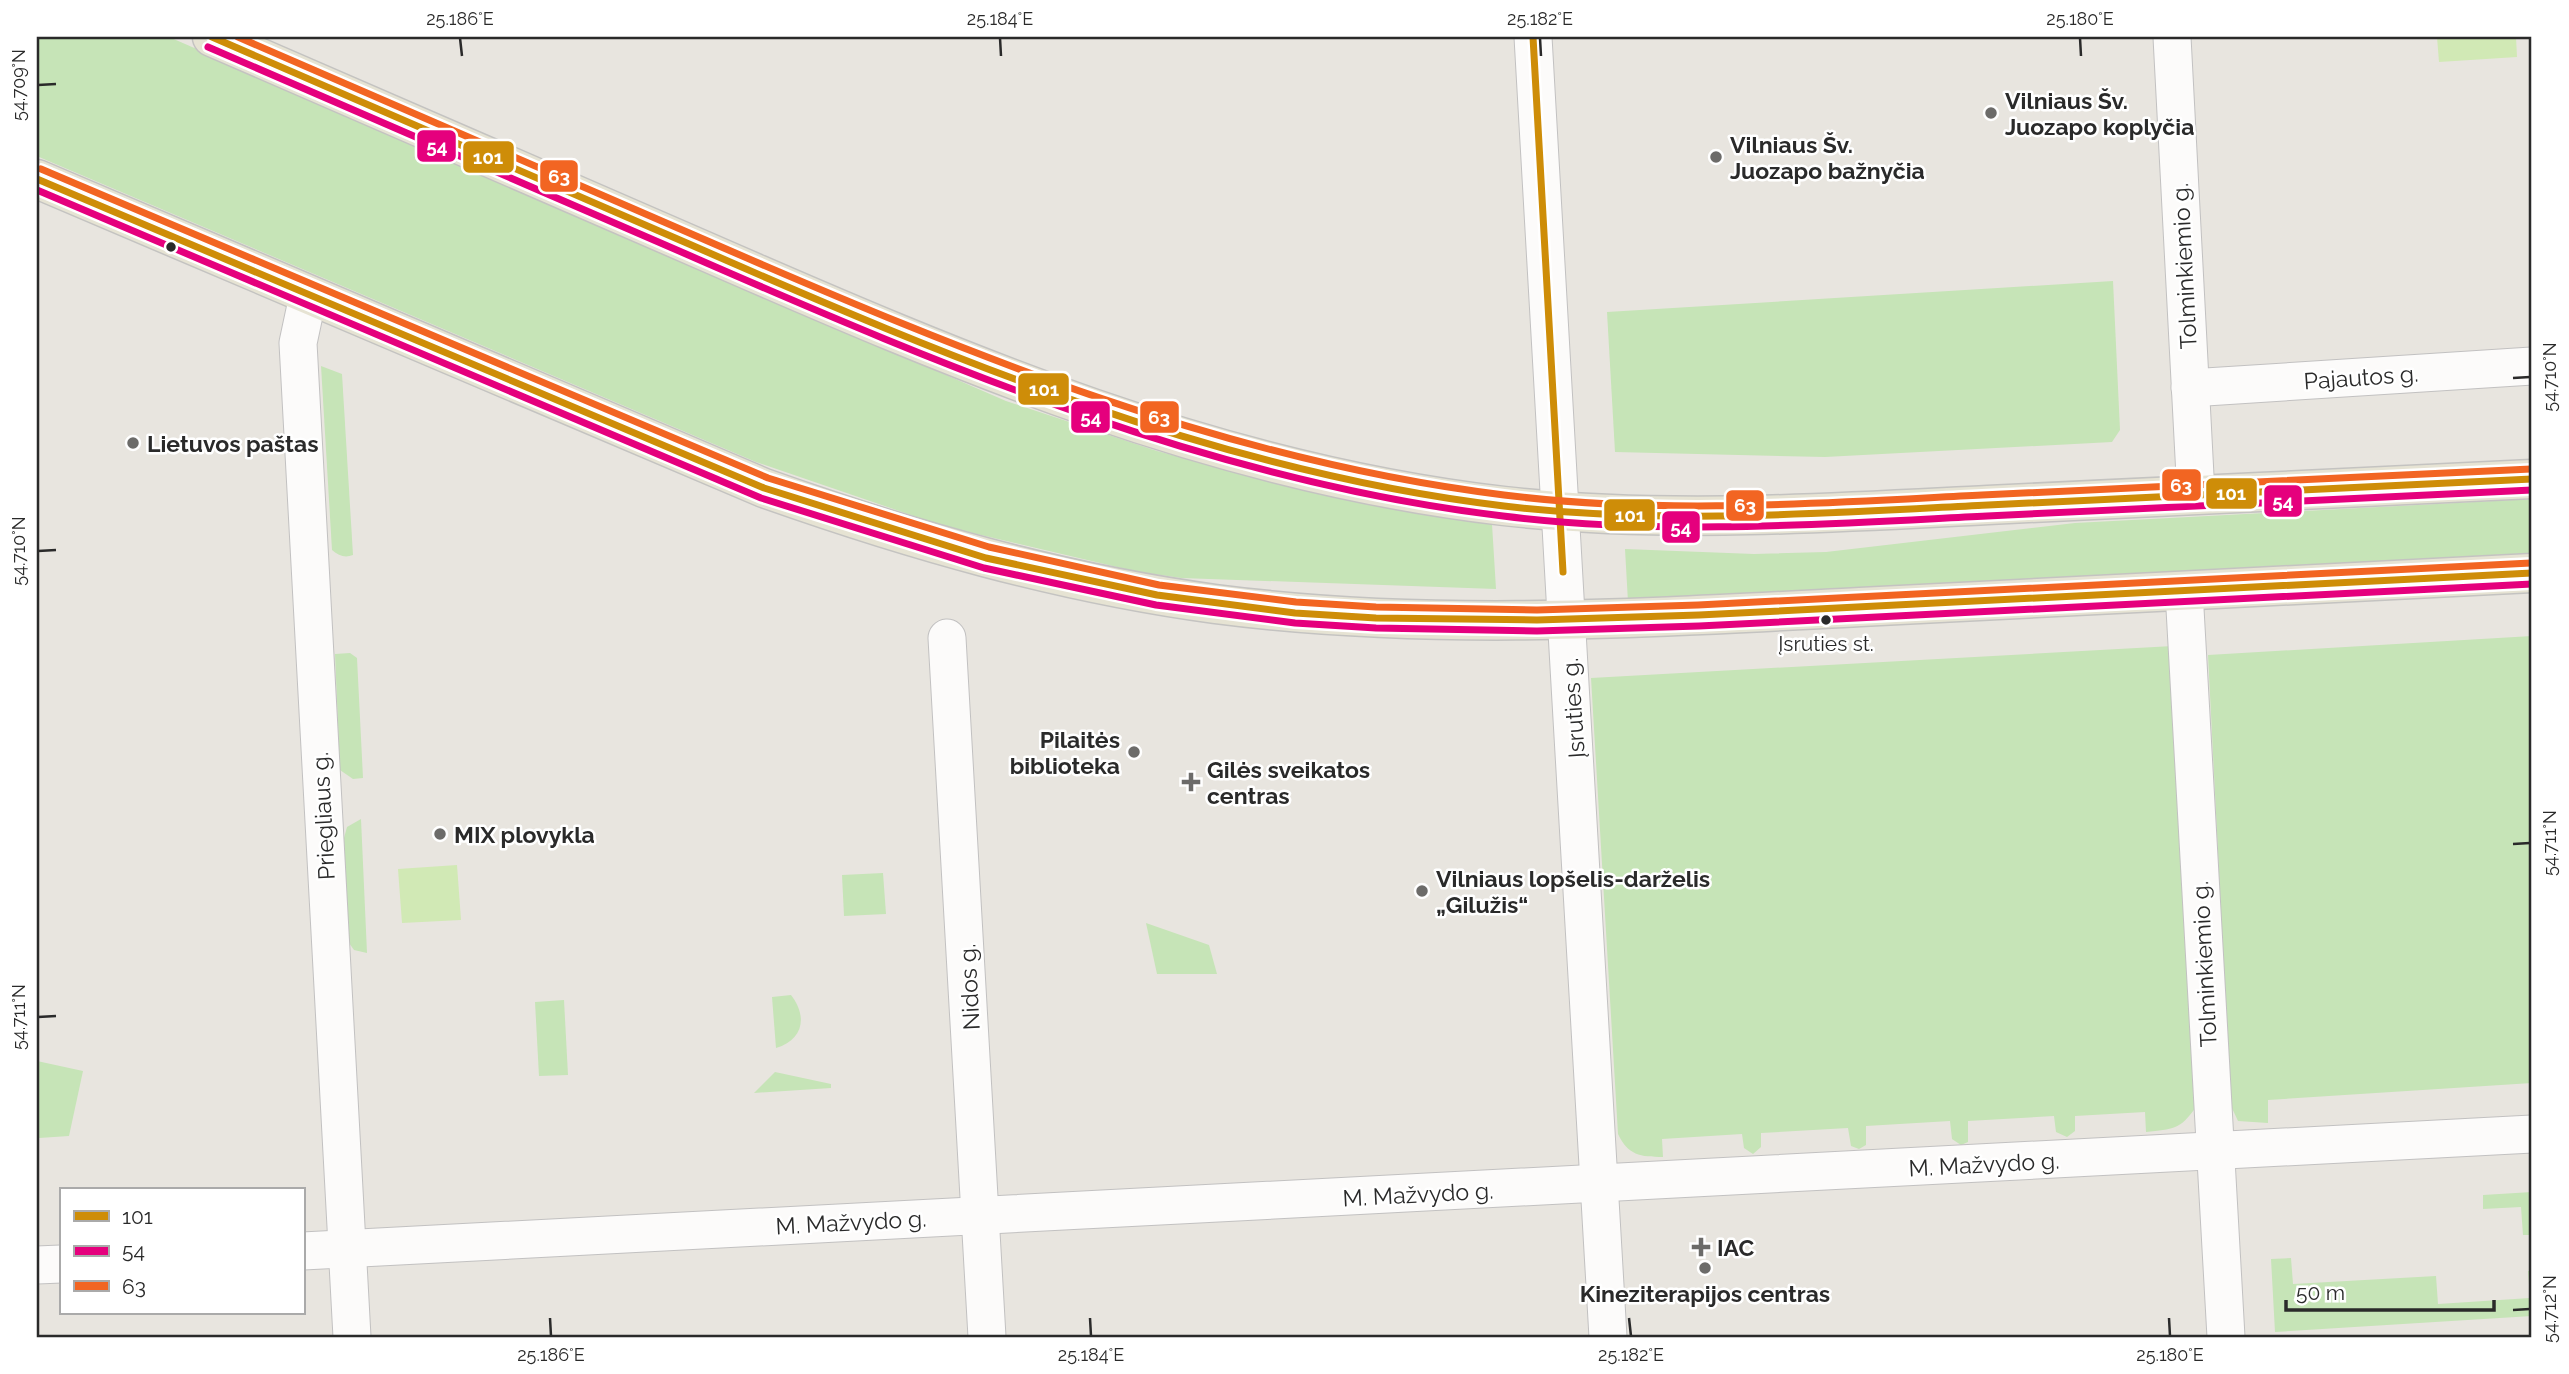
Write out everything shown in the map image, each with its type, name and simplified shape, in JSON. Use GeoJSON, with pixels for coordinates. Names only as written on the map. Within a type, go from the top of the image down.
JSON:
{"type":"FeatureCollection","features":[{"type":"Feature","properties":{"kind":"main road"},"geometry":{"type":"LineString","coordinates":[[212,37],[792,289],[1040,392],[1177,438],[1285,466],[1442,496],[1558,510],[1661,516],[1805,514],[2532,479]]}},
{"type":"Feature","properties":{"kind":"main road"},"geometry":{"type":"LineString","coordinates":[[37,179],[764,488],[862,523],[1056,576],[1266,610],[1396,620],[1567,621],[2532,573]]}},
{"type":"Feature","properties":{"kind":"street","name":"Įsruties g."},"geometry":{"type":"LineString","coordinates":[[1533,37],[1558,510],[1567,621],[1608,1337]]}},
{"type":"Feature","properties":{"kind":"street","name":"Tolminkiemio g."},"geometry":{"type":"LineString","coordinates":[[2172,37],[2196,495]]}},
{"type":"Feature","properties":{"kind":"street","name":"Priegliaus g."},"geometry":{"type":"LineString","coordinates":[[307,296],[298,343],[352,1337]]}},
{"type":"Feature","properties":{"kind":"street","name":"Pajautos g."},"geometry":{"type":"LineString","coordinates":[[2190,388],[2532,366]]}},
{"type":"Feature","properties":{"kind":"street","name":"Tolminkiemio g."},"geometry":{"type":"LineString","coordinates":[[2184,591],[2213,1151],[2226,1337]]}},
{"type":"Feature","properties":{"kind":"street","name":"Nidos g."},"geometry":{"type":"LineString","coordinates":[[947,638],[987,1337]]}},
{"type":"Feature","properties":{"kind":"street","name":"M. Mažvydo g."},"geometry":{"type":"LineString","coordinates":[[304,1251],[2532,1134]]}},
{"type":"Feature","properties":{"kind":"street"},"geometry":{"type":"LineString","coordinates":[[37,1265],[60,1264]]}},
{"type":"Feature","properties":{"kind":"green space"},"geometry":{"type":"Polygon","coordinates":[[[37,37],[169,37],[1006,401],[1157,451],[1238,472],[1362,502],[1492,524],[1496,589],[1181,578],[1134,571],[943,526],[756,462],[39,157],[37,37]]]}},
{"type":"Feature","properties":{"kind":"green space"},"geometry":{"type":"Polygon","coordinates":[[[2437,37],[2516,37],[2517,57],[2439,62],[2437,37]]]}},
{"type":"Feature","properties":{"kind":"green space"},"geometry":{"type":"Polygon","coordinates":[[[2113,281],[2120,430],[2112,442],[1825,457],[1615,452],[1607,312],[2113,281]]]}},
{"type":"Feature","properties":{"kind":"green space"},"geometry":{"type":"Polygon","coordinates":[[[321,366],[342,374],[353,555],[347,556],[332,550],[321,366]]]}},
{"type":"Feature","properties":{"kind":"green space"},"geometry":{"type":"Polygon","coordinates":[[[2532,499],[2532,553],[1628,602],[1625,549],[1754,554],[1826,552],[2075,523],[2532,499]]]}},
{"type":"Feature","properties":{"kind":"green space"},"geometry":{"type":"Polygon","coordinates":[[[2532,636],[2532,1083],[2268,1100],[2268,1123],[2238,1121],[2231,1106],[2208,655],[2532,636]]]}},
{"type":"Feature","properties":{"kind":"green space"},"geometry":{"type":"Polygon","coordinates":[[[2173,646],[2196,1107],[2185,1120],[2169,1129],[2146,1132],[2145,1112],[2075,1116],[2075,1131],[2067,1137],[2056,1132],[2054,1116],[1968,1121],[1968,1142],[1961,1145],[1952,1139],[1950,1121],[1866,1126],[1866,1145],[1859,1149],[1851,1146],[1848,1128],[1761,1133],[1761,1147],[1753,1154],[1744,1148],[1742,1134],[1662,1139],[1663,1157],[1641,1155],[1626,1146],[1618,1134],[1591,678],[2173,646]]]}},
{"type":"Feature","properties":{"kind":"green space"},"geometry":{"type":"Polygon","coordinates":[[[350,653],[357,658],[363,778],[353,779],[340,770],[335,654],[350,653]]]}},
{"type":"Feature","properties":{"kind":"green space"},"geometry":{"type":"Polygon","coordinates":[[[361,819],[367,953],[354,950],[349,943],[344,838],[347,827],[361,819]]]}},
{"type":"Feature","properties":{"kind":"green space"},"geometry":{"type":"Polygon","coordinates":[[[457,865],[461,920],[402,923],[398,869],[457,865]]]}},
{"type":"Feature","properties":{"kind":"green space"},"geometry":{"type":"Polygon","coordinates":[[[883,873],[886,914],[844,916],[842,875],[883,873]]]}},
{"type":"Feature","properties":{"kind":"green space"},"geometry":{"type":"Polygon","coordinates":[[[1146,923],[1209,945],[1217,974],[1157,974],[1146,923]]]}},
{"type":"Feature","properties":{"kind":"green space"},"geometry":{"type":"Polygon","coordinates":[[[791,995],[800,1011],[800,1027],[792,1039],[776,1048],[772,997],[791,995]]]}},
{"type":"Feature","properties":{"kind":"green space"},"geometry":{"type":"Polygon","coordinates":[[[564,1000],[568,1075],[539,1076],[535,1002],[564,1000]]]}},
{"type":"Feature","properties":{"kind":"green space"},"geometry":{"type":"Polygon","coordinates":[[[37,1061],[83,1071],[69,1136],[39,1138],[37,1061]]]}},
{"type":"Feature","properties":{"kind":"green space"},"geometry":{"type":"Polygon","coordinates":[[[775,1072],[831,1084],[831,1088],[754,1093],[775,1072]]]}},
{"type":"Feature","properties":{"kind":"green space"},"geometry":{"type":"Polygon","coordinates":[[[2532,1192],[2532,1235],[2523,1235],[2521,1207],[2483,1209],[2483,1195],[2532,1192]]]}},
{"type":"Feature","properties":{"kind":"green space"},"geometry":{"type":"Polygon","coordinates":[[[2291,1258],[2293,1284],[2436,1276],[2438,1304],[2530,1298],[2528,1271],[2532,1271],[2532,1316],[2275,1332],[2271,1259],[2291,1258]]]}},
{"type":"Feature","properties":{"kind":"transit line","name":"101"},"geometry":{"type":"LineString","coordinates":[[212,37],[788,287],[987,368],[1190,438],[1293,467],[1398,490],[1564,512],[1746,516],[2532,479]]}},
{"type":"Feature","properties":{"kind":"transit line","name":"63"},"geometry":{"type":"LineString","coordinates":[[238,37],[902,324],[1000,362],[1197,429],[1298,457],[1400,479],[1563,501],[1683,506],[1862,501],[2531,469]]}},
{"type":"Feature","properties":{"kind":"transit line","name":"101"},"geometry":{"type":"LineString","coordinates":[[1533,37],[1563,572]]}},
{"type":"Feature","properties":{"kind":"transit line","name":"54"},"geometry":{"type":"LineString","coordinates":[[208,47],[785,297],[984,378],[1188,448],[1291,477],[1396,500],[1563,522],[1684,527],[1866,522],[2532,490]]}},
{"type":"Feature","properties":{"kind":"transit line","name":"63"},"geometry":{"type":"LineString","coordinates":[[41,169],[768,478],[989,547],[1159,585],[1296,602],[1376,607],[1537,610],[1698,605],[2531,563]]}},
{"type":"Feature","properties":{"kind":"transit line","name":"101"},"geometry":{"type":"LineString","coordinates":[[37,179],[764,488],[986,558],[1157,595],[1295,613],[1376,618],[1537,620],[1699,615],[2532,573]]}},
{"type":"Feature","properties":{"kind":"transit line","name":"54"},"geometry":{"type":"LineString","coordinates":[[37,190],[761,498],[984,568],[1156,605],[1295,623],[1376,628],[1537,631],[1699,626],[2532,584]]}},
{"type":"Feature","properties":{"kind":"place","name":"Vilniaus Šv. Juozapo koplyčia"},"geometry":{"type":"Point","coordinates":[1991,113]}},
{"type":"Feature","properties":{"kind":"place","name":"Vilniaus Šv. Juozapo bažnyčia"},"geometry":{"type":"Point","coordinates":[1716,157]}},
{"type":"Feature","properties":{"kind":"place","name":"Lietuvos paštas"},"geometry":{"type":"Point","coordinates":[133,443]}},
{"type":"Feature","properties":{"kind":"place","name":"Įsruties st."},"geometry":{"type":"Point","coordinates":[1826,620]}},
{"type":"Feature","properties":{"kind":"place","name":"Pilaitės biblioteka"},"geometry":{"type":"Point","coordinates":[1134,752]}},
{"type":"Feature","properties":{"kind":"place","name":"Gilės sveikatos centras"},"geometry":{"type":"Point","coordinates":[1191,782]}},
{"type":"Feature","properties":{"kind":"place","name":"MIX plovykla"},"geometry":{"type":"Point","coordinates":[440,834]}},
{"type":"Feature","properties":{"kind":"place","name":"Vilniaus lopšelis-darželis „Gilužis“"},"geometry":{"type":"Point","coordinates":[1422,891]}},
{"type":"Feature","properties":{"kind":"place","name":"IAC"},"geometry":{"type":"Point","coordinates":[1701,1247]}},
{"type":"Feature","properties":{"kind":"place","name":"Kineziterapijos centras"},"geometry":{"type":"Point","coordinates":[1705,1268]}}]}
